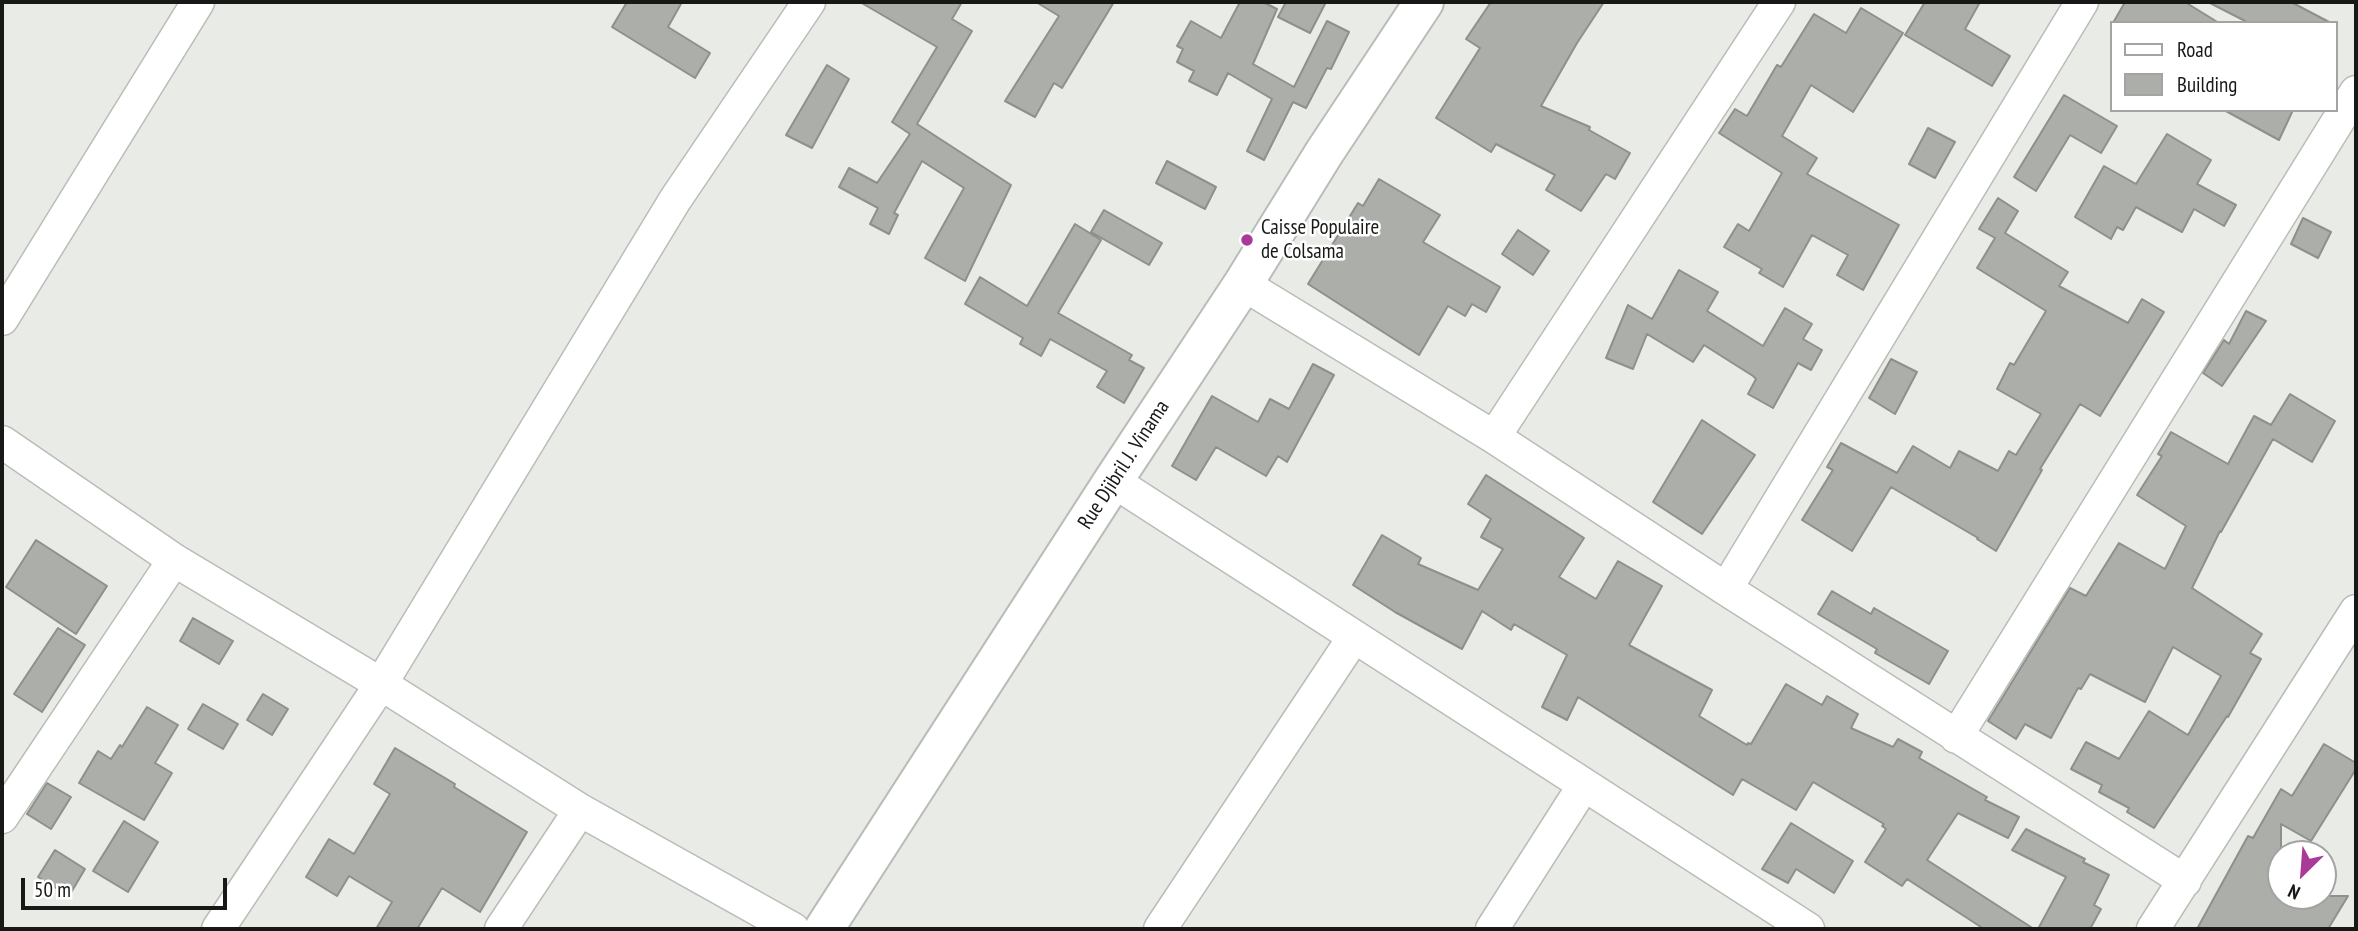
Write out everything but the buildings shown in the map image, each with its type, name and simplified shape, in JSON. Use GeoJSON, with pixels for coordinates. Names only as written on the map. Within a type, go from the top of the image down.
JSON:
{"type":"FeatureCollection","features":[{"type":"Feature","properties":{"kind":"street"},"geometry":{"type":"LineString","coordinates":[[2,319],[198,2]]}},
{"type":"Feature","properties":{"kind":"street"},"geometry":{"type":"LineString","coordinates":[[218,929],[382,684],[675,200],[809,2]]}},
{"type":"Feature","properties":{"kind":"street"},"geometry":{"type":"LineString","coordinates":[[1494,437],[1779,2]]}},
{"type":"Feature","properties":{"kind":"street"},"geometry":{"type":"LineString","coordinates":[[1726,589],[2082,2]]}},
{"type":"Feature","properties":{"kind":"street","name":"Rue Djibril J. Vinama"},"geometry":{"type":"LineString","coordinates":[[824,929],[1243,284],[1418,4]]}},
{"type":"Feature","properties":{"kind":"street"},"geometry":{"type":"LineString","coordinates":[[1956,737],[2356,92]]}},
{"type":"Feature","properties":{"kind":"street"},"geometry":{"type":"LineString","coordinates":[[1243,284],[1494,437],[1956,737],[2185,881]]}},
{"type":"Feature","properties":{"kind":"street"},"geometry":{"type":"LineString","coordinates":[[2,442],[174,560],[382,684],[580,810],[793,929]]}},
{"type":"Feature","properties":{"kind":"street"},"geometry":{"type":"LineString","coordinates":[[1113,481],[1804,928]]}},
{"type":"Feature","properties":{"kind":"street"},"geometry":{"type":"LineString","coordinates":[[2,817],[174,560]]}},
{"type":"Feature","properties":{"kind":"street"},"geometry":{"type":"LineString","coordinates":[[2153,929],[2356,611]]}},
{"type":"Feature","properties":{"kind":"street"},"geometry":{"type":"LineString","coordinates":[[1160,929],[1354,636]]}},
{"type":"Feature","properties":{"kind":"street"},"geometry":{"type":"LineString","coordinates":[[1492,929],[1584,785]]}},
{"type":"Feature","properties":{"kind":"street"},"geometry":{"type":"LineString","coordinates":[[501,929],[580,810]]}},
{"type":"Feature","properties":{"kind":"place","name":"Caisse Populaire de Colsama"},"geometry":{"type":"Point","coordinates":[1247,240]}}]}
